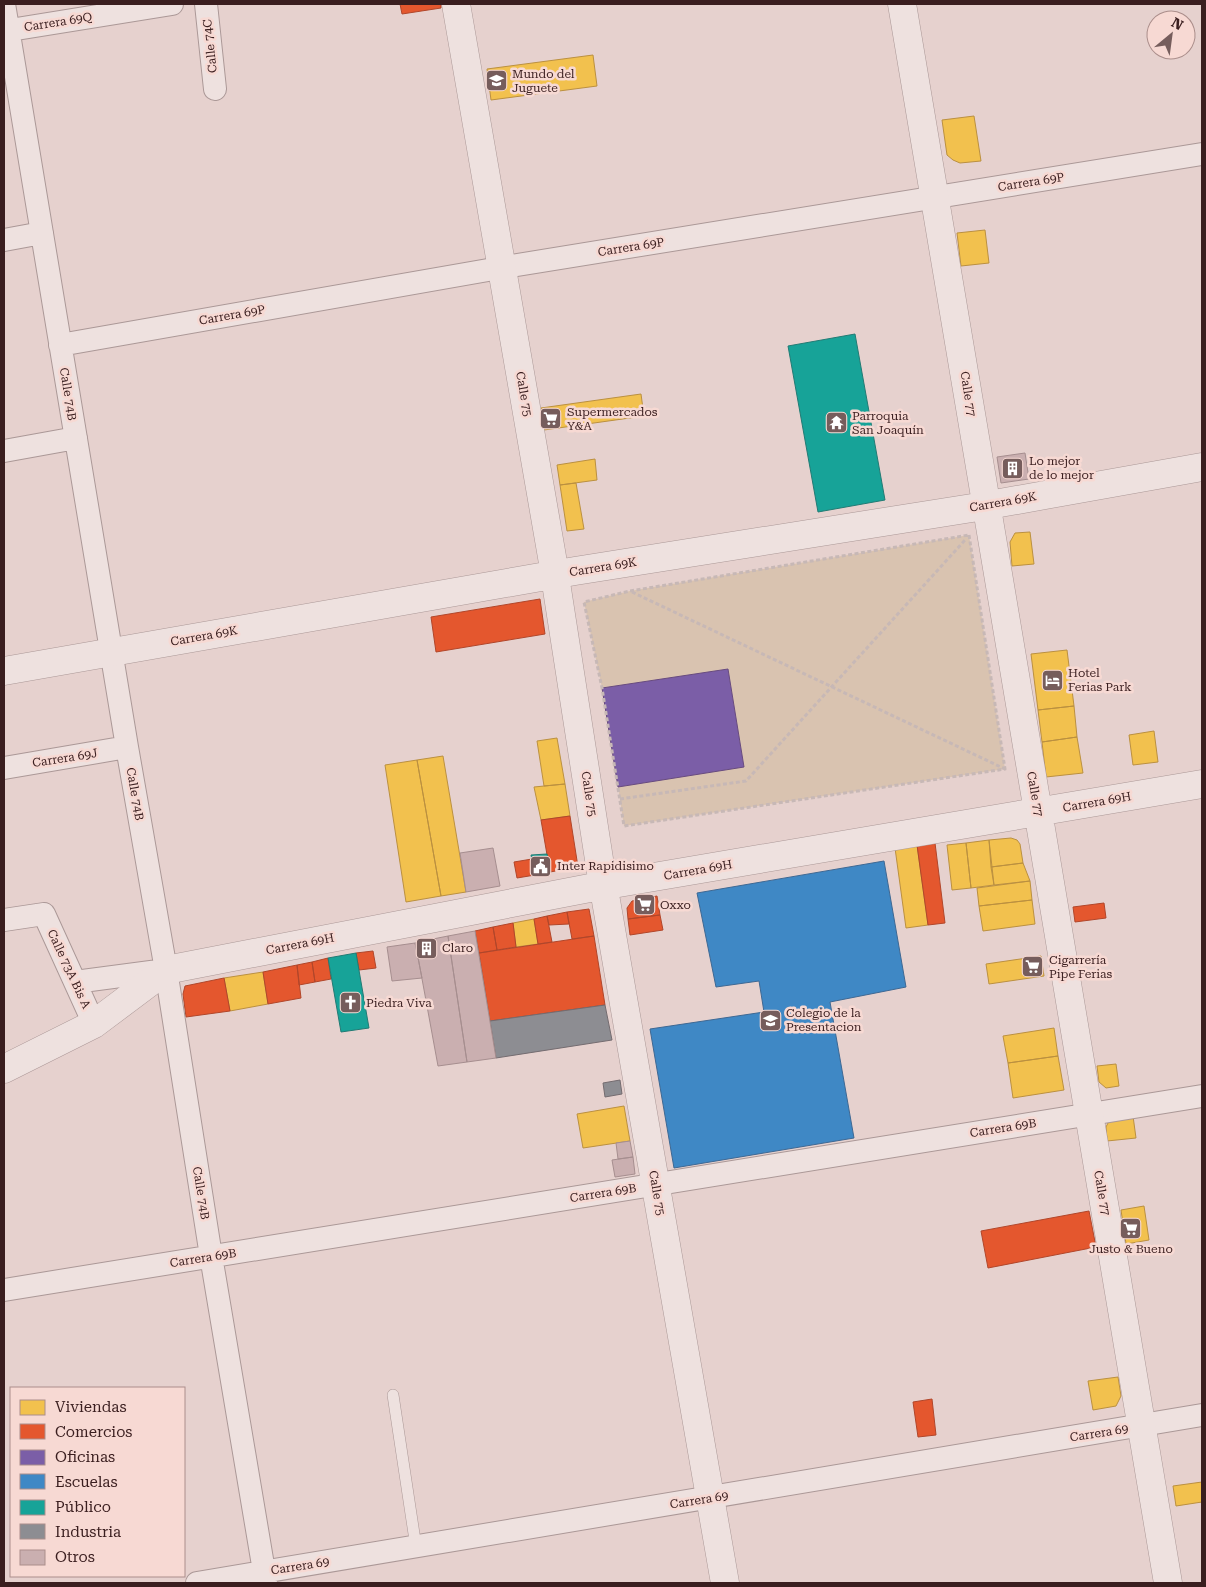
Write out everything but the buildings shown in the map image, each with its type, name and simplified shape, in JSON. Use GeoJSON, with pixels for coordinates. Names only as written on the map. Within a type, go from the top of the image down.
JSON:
{"type":"FeatureCollection","features":[{"type":"Feature","properties":{"kind":"street","name":"Calle 74B"},"geometry":{"type":"LineString","coordinates":[[4,4],[6,31],[42,233],[166,970],[211,1256],[266,1578]]}},
{"type":"Feature","properties":{"kind":"street","name":"Carrera 69Q"},"geometry":{"type":"LineString","coordinates":[[6,31],[172,4]]}},
{"type":"Feature","properties":{"kind":"street","name":"Calle 74C"},"geometry":{"type":"LineString","coordinates":[[206,4],[215,89]]}},
{"type":"Feature","properties":{"kind":"street","name":"Calle 75"},"geometry":{"type":"LineString","coordinates":[[456,4],[555,574],[604,886],[725,1583]]}},
{"type":"Feature","properties":{"kind":"street","name":"Calle 77"},"geometry":{"type":"LineString","coordinates":[[902,4],[1168,1583]]}},
{"type":"Feature","properties":{"kind":"street","name":"Carrera 69P"},"geometry":{"type":"LineString","coordinates":[[60,345],[502,269],[1202,154]]}},
{"type":"Feature","properties":{"kind":"street"},"geometry":{"type":"LineString","coordinates":[[4,240],[42,233]]}},
{"type":"Feature","properties":{"kind":"street"},"geometry":{"type":"LineString","coordinates":[[4,452],[76,438]]}},
{"type":"Feature","properties":{"kind":"street","name":"Carrera 69K"},"geometry":{"type":"LineString","coordinates":[[4,671],[555,574],[986,505],[1202,467]]}},
{"type":"Feature","properties":{"kind":"street","name":"Carrera 69J"},"geometry":{"type":"LineString","coordinates":[[4,768],[127,747]]}},
{"type":"Feature","properties":{"kind":"street","name":"Carrera 69H"},"geometry":{"type":"LineString","coordinates":[[166,970],[604,886],[1202,784]]}},
{"type":"Feature","properties":{"kind":"street","name":"Calle 73A Bis A"},"geometry":{"type":"LineString","coordinates":[[4,920],[44,914],[94,1024]]}},
{"type":"Feature","properties":{"kind":"street"},"geometry":{"type":"LineString","coordinates":[[75,982],[166,970]]}},
{"type":"Feature","properties":{"kind":"street"},"geometry":{"type":"LineString","coordinates":[[4,1069],[94,1024],[166,970]]}},
{"type":"Feature","properties":{"kind":"street","name":"Carrera 69B"},"geometry":{"type":"LineString","coordinates":[[4,1290],[1202,1096]]}},
{"type":"Feature","properties":{"kind":"street","name":"Carrera 69"},"geometry":{"type":"LineString","coordinates":[[196,1583],[266,1578],[416,1547],[1202,1416]]}},
{"type":"Feature","properties":{"kind":"lane"},"geometry":{"type":"LineString","coordinates":[[393,1395],[416,1547]]}},
{"type":"Feature","properties":{"kind":"path"},"geometry":{"type":"LineString","coordinates":[[620,799],[746,781],[973,530]]}},
{"type":"Feature","properties":{"kind":"path"},"geometry":{"type":"LineString","coordinates":[[969,536],[630,592],[584,602],[602,688],[624,826],[1005,769]]}},
{"type":"Feature","properties":{"kind":"path"},"geometry":{"type":"LineString","coordinates":[[969,536],[1005,769]]}},
{"type":"Feature","properties":{"kind":"path"},"geometry":{"type":"LineString","coordinates":[[623,587],[630,592],[1005,769]]}},
{"type":"Feature","properties":{"kind":"shaded area"},"geometry":{"type":"Polygon","coordinates":[[[969,535],[1005,769],[624,826],[618,787],[744,767],[728,669],[602,688],[584,602],[630,591],[969,535]]]}},
{"type":"Feature","properties":{"kind":"place","name":"Mundo del Juguete"},"geometry":{"type":"Point","coordinates":[496,81]}},
{"type":"Feature","properties":{"kind":"place","name":"Supermercados Y&A"},"geometry":{"type":"Point","coordinates":[551,419]}},
{"type":"Feature","properties":{"kind":"place","name":"Parroquia San Joaquín"},"geometry":{"type":"Point","coordinates":[836,423]}},
{"type":"Feature","properties":{"kind":"place","name":"Lo mejor de lo mejor"},"geometry":{"type":"Point","coordinates":[1013,468]}},
{"type":"Feature","properties":{"kind":"place","name":"Hotel Ferias Park"},"geometry":{"type":"Point","coordinates":[1052,680]}},
{"type":"Feature","properties":{"kind":"place","name":"Inter Rapidisimo"},"geometry":{"type":"Point","coordinates":[541,866]}},
{"type":"Feature","properties":{"kind":"place","name":"Oxxo"},"geometry":{"type":"Point","coordinates":[644,905]}},
{"type":"Feature","properties":{"kind":"place","name":"Claro"},"geometry":{"type":"Point","coordinates":[426,948]}},
{"type":"Feature","properties":{"kind":"place","name":"Cigarrería Pipe Ferias"},"geometry":{"type":"Point","coordinates":[1033,967]}},
{"type":"Feature","properties":{"kind":"place","name":"Piedra Viva"},"geometry":{"type":"Point","coordinates":[350,1003]}},
{"type":"Feature","properties":{"kind":"place","name":"Colegio de la Presentacion"},"geometry":{"type":"Point","coordinates":[770,1020]}},
{"type":"Feature","properties":{"kind":"place","name":"Justo & Bueno"},"geometry":{"type":"Point","coordinates":[1131,1228]}}]}
